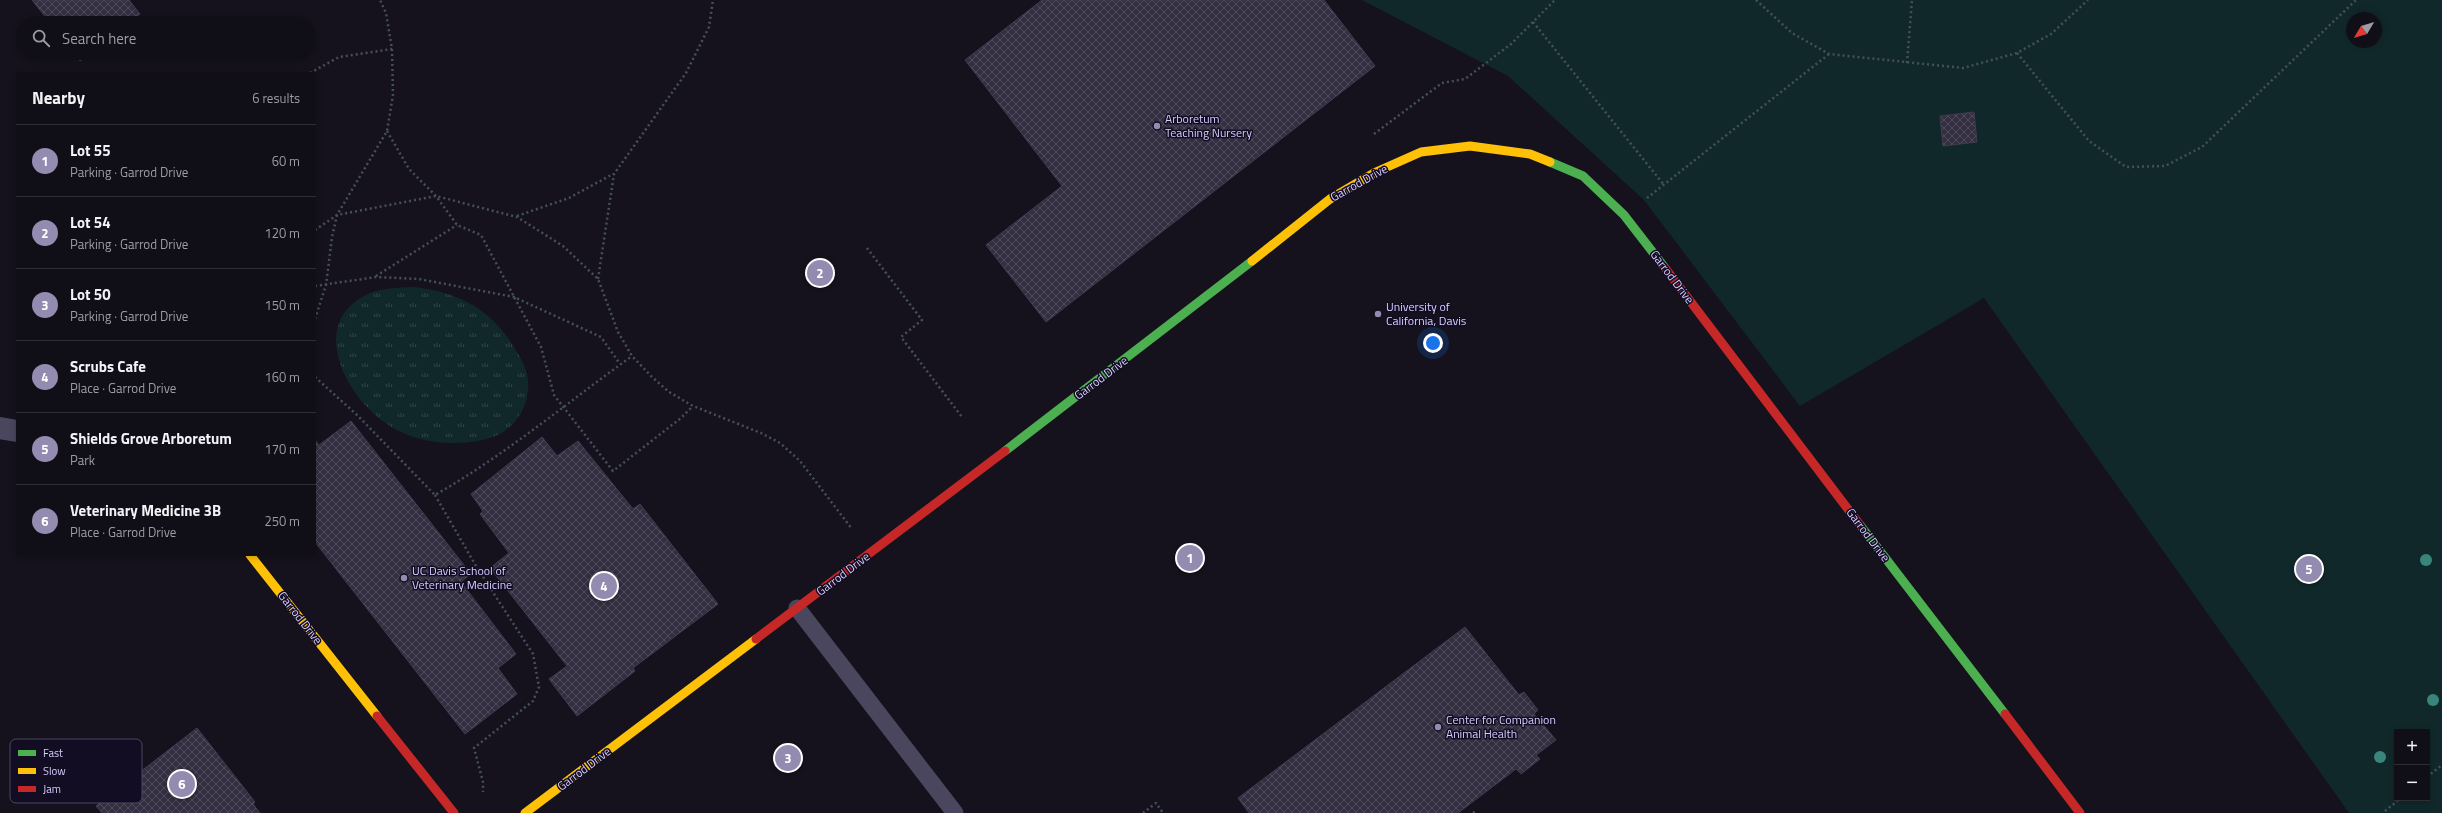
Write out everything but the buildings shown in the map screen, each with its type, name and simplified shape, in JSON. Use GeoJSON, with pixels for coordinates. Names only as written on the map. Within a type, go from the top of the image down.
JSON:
{"type":"FeatureCollection","features":[{"type":"Feature","properties":{"kind":"street","name":"Garrod Drive"},"geometry":{"type":"LineString","coordinates":[[525,813],[1206,297],[1330,199],[1376,172],[1421,152],[1470,146],[1530,154],[1583,176],[1624,215],[2080,813]]}},
{"type":"Feature","properties":{"kind":"street"},"geometry":{"type":"LineString","coordinates":[[0,428],[16,431]]}},
{"type":"Feature","properties":{"kind":"street","name":"Garrod Drive"},"geometry":{"type":"LineString","coordinates":[[251,556],[454,813]]}},
{"type":"Feature","properties":{"kind":"lane"},"geometry":{"type":"LineString","coordinates":[[797,608],[955,813]]}},
{"type":"Feature","properties":{"kind":"path"},"geometry":{"type":"LineString","coordinates":[[316,316],[326,285],[332,237],[337,215],[387,131],[393,95],[392,49],[386,13],[380,0]]}},
{"type":"Feature","properties":{"kind":"path"},"geometry":{"type":"LineString","coordinates":[[598,279],[614,174],[686,72],[709,27],[713,0]]}},
{"type":"Feature","properties":{"kind":"path"},"geometry":{"type":"LineString","coordinates":[[1374,134],[1442,83],[1464,79],[1511,44],[1556,0]]}},
{"type":"Feature","properties":{"kind":"path"},"geometry":{"type":"LineString","coordinates":[[1756,0],[1792,33],[1829,54],[1907,64],[1963,68],[2017,53],[2051,34],[2088,0]]}},
{"type":"Feature","properties":{"kind":"path"},"geometry":{"type":"LineString","coordinates":[[1907,64],[1912,0]]}},
{"type":"Feature","properties":{"kind":"path"},"geometry":{"type":"LineString","coordinates":[[2017,53],[2089,141],[2126,167],[2165,166],[2202,147],[2356,0]]}},
{"type":"Feature","properties":{"kind":"path"},"geometry":{"type":"LineString","coordinates":[[1533,22],[1664,185]]}},
{"type":"Feature","properties":{"kind":"path"},"geometry":{"type":"LineString","coordinates":[[312,72],[339,57],[392,49]]}},
{"type":"Feature","properties":{"kind":"path"},"geometry":{"type":"LineString","coordinates":[[1624,215],[1829,54]]}},
{"type":"Feature","properties":{"kind":"path"},"geometry":{"type":"LineString","coordinates":[[387,131],[409,169],[436,196],[457,225],[481,235],[541,347],[554,394],[563,409],[613,471],[681,418],[693,406]]}},
{"type":"Feature","properties":{"kind":"path"},"geometry":{"type":"LineString","coordinates":[[517,216],[568,198],[614,174]]}},
{"type":"Feature","properties":{"kind":"path"},"geometry":{"type":"LineString","coordinates":[[316,229],[337,215],[436,196],[517,216],[563,246],[598,279],[618,332],[632,356],[668,392],[693,406],[761,433],[780,443],[800,461],[870,553]]}},
{"type":"Feature","properties":{"kind":"path"},"geometry":{"type":"LineString","coordinates":[[376,277],[457,225]]}},
{"type":"Feature","properties":{"kind":"path"},"geometry":{"type":"LineString","coordinates":[[867,248],[922,320],[901,338],[962,417]]}},
{"type":"Feature","properties":{"kind":"path"},"geometry":{"type":"LineString","coordinates":[[316,286],[376,277],[419,279],[514,297],[601,337],[620,364]]}},
{"type":"Feature","properties":{"kind":"path"},"geometry":{"type":"LineString","coordinates":[[435,495],[459,481],[563,409],[632,356]]}},
{"type":"Feature","properties":{"kind":"path"},"geometry":{"type":"LineString","coordinates":[[316,377],[357,415],[435,495],[476,566],[533,654],[539,687],[533,701],[474,748],[483,782],[483,792]]}},
{"type":"Feature","properties":{"kind":"path"},"geometry":{"type":"LineString","coordinates":[[2430,775],[2442,765]]}},
{"type":"Feature","properties":{"kind":"path"},"geometry":{"type":"LineString","coordinates":[[2385,811],[2397,801]]}},
{"type":"Feature","properties":{"kind":"path"},"geometry":{"type":"LineString","coordinates":[[1143,813],[1156,804],[1163,813]]}},
{"type":"Feature","properties":{"kind":"path"},"geometry":{"type":"LineString","coordinates":[[1473,813],[1477,810]]}},
{"type":"Feature","properties":{"kind":"green space"},"geometry":{"type":"Polygon","coordinates":[[[1362,0],[2442,0],[2442,813],[2349,813],[1984,298],[1800,406],[1644,200],[1508,76],[1362,0]]]}},
{"type":"Feature","properties":{"kind":"green space"},"geometry":{"type":"Polygon","coordinates":[[[415,287],[447,294],[474,306],[497,325],[508,337],[517,352],[527,374],[527,398],[520,415],[508,429],[500,434],[470,442],[444,443],[406,434],[384,422],[370,410],[357,395],[346,378],[339,360],[336,342],[339,325],[348,309],[364,296],[376,291],[389,288],[415,287]]]}},
{"type":"Feature","properties":{"kind":"traffic: fast"},"geometry":{"type":"LineString","coordinates":[[1550,162],[1583,176],[1624,215],[1665,268]]}},
{"type":"Feature","properties":{"kind":"traffic: fast"},"geometry":{"type":"LineString","coordinates":[[1005,451],[1252,261]]}},
{"type":"Feature","properties":{"kind":"traffic: fast"},"geometry":{"type":"LineString","coordinates":[[1860,525],[2005,714]]}},
{"type":"Feature","properties":{"kind":"traffic: slow"},"geometry":{"type":"LineString","coordinates":[[1252,261],[1330,199],[1376,172],[1421,152],[1470,146],[1530,154],[1550,162]]}},
{"type":"Feature","properties":{"kind":"traffic: slow"},"geometry":{"type":"LineString","coordinates":[[251,556],[377,716]]}},
{"type":"Feature","properties":{"kind":"traffic: slow"},"geometry":{"type":"LineString","coordinates":[[525,813],[756,639]]}},
{"type":"Feature","properties":{"kind":"traffic: jam"},"geometry":{"type":"LineString","coordinates":[[1665,268],[1860,525]]}},
{"type":"Feature","properties":{"kind":"traffic: jam"},"geometry":{"type":"LineString","coordinates":[[756,639],[1005,451]]}},
{"type":"Feature","properties":{"kind":"traffic: jam"},"geometry":{"type":"LineString","coordinates":[[2005,714],[2080,813]]}},
{"type":"Feature","properties":{"kind":"traffic: jam"},"geometry":{"type":"LineString","coordinates":[[377,716],[454,813]]}},
{"type":"Feature","properties":{"kind":"place","name":"Arboretum Teaching Nursery"},"geometry":{"type":"Point","coordinates":[1157,126]}},
{"type":"Feature","properties":{"kind":"place","name":"Lot 54"},"geometry":{"type":"Point","coordinates":[820,273]}},
{"type":"Feature","properties":{"kind":"place","name":"University of California, Davis"},"geometry":{"type":"Point","coordinates":[1378,314]}},
{"type":"Feature","properties":{"kind":"place","name":"Lot 55"},"geometry":{"type":"Point","coordinates":[1190,558]}},
{"type":"Feature","properties":{"kind":"place","name":"Shields Grove Arboretum"},"geometry":{"type":"Point","coordinates":[2309,569]}},
{"type":"Feature","properties":{"kind":"place","name":"UC Davis School of Veterinary Medicine"},"geometry":{"type":"Point","coordinates":[404,578]}},
{"type":"Feature","properties":{"kind":"place","name":"Scrubs Cafe"},"geometry":{"type":"Point","coordinates":[604,586]}},
{"type":"Feature","properties":{"kind":"place","name":"Center for Companion Animal Health"},"geometry":{"type":"Point","coordinates":[1438,727]}},
{"type":"Feature","properties":{"kind":"place","name":"Lot 50"},"geometry":{"type":"Point","coordinates":[788,758]}},
{"type":"Feature","properties":{"kind":"place","name":"Veterinary Medicine 3B"},"geometry":{"type":"Point","coordinates":[182,784]}}]}
